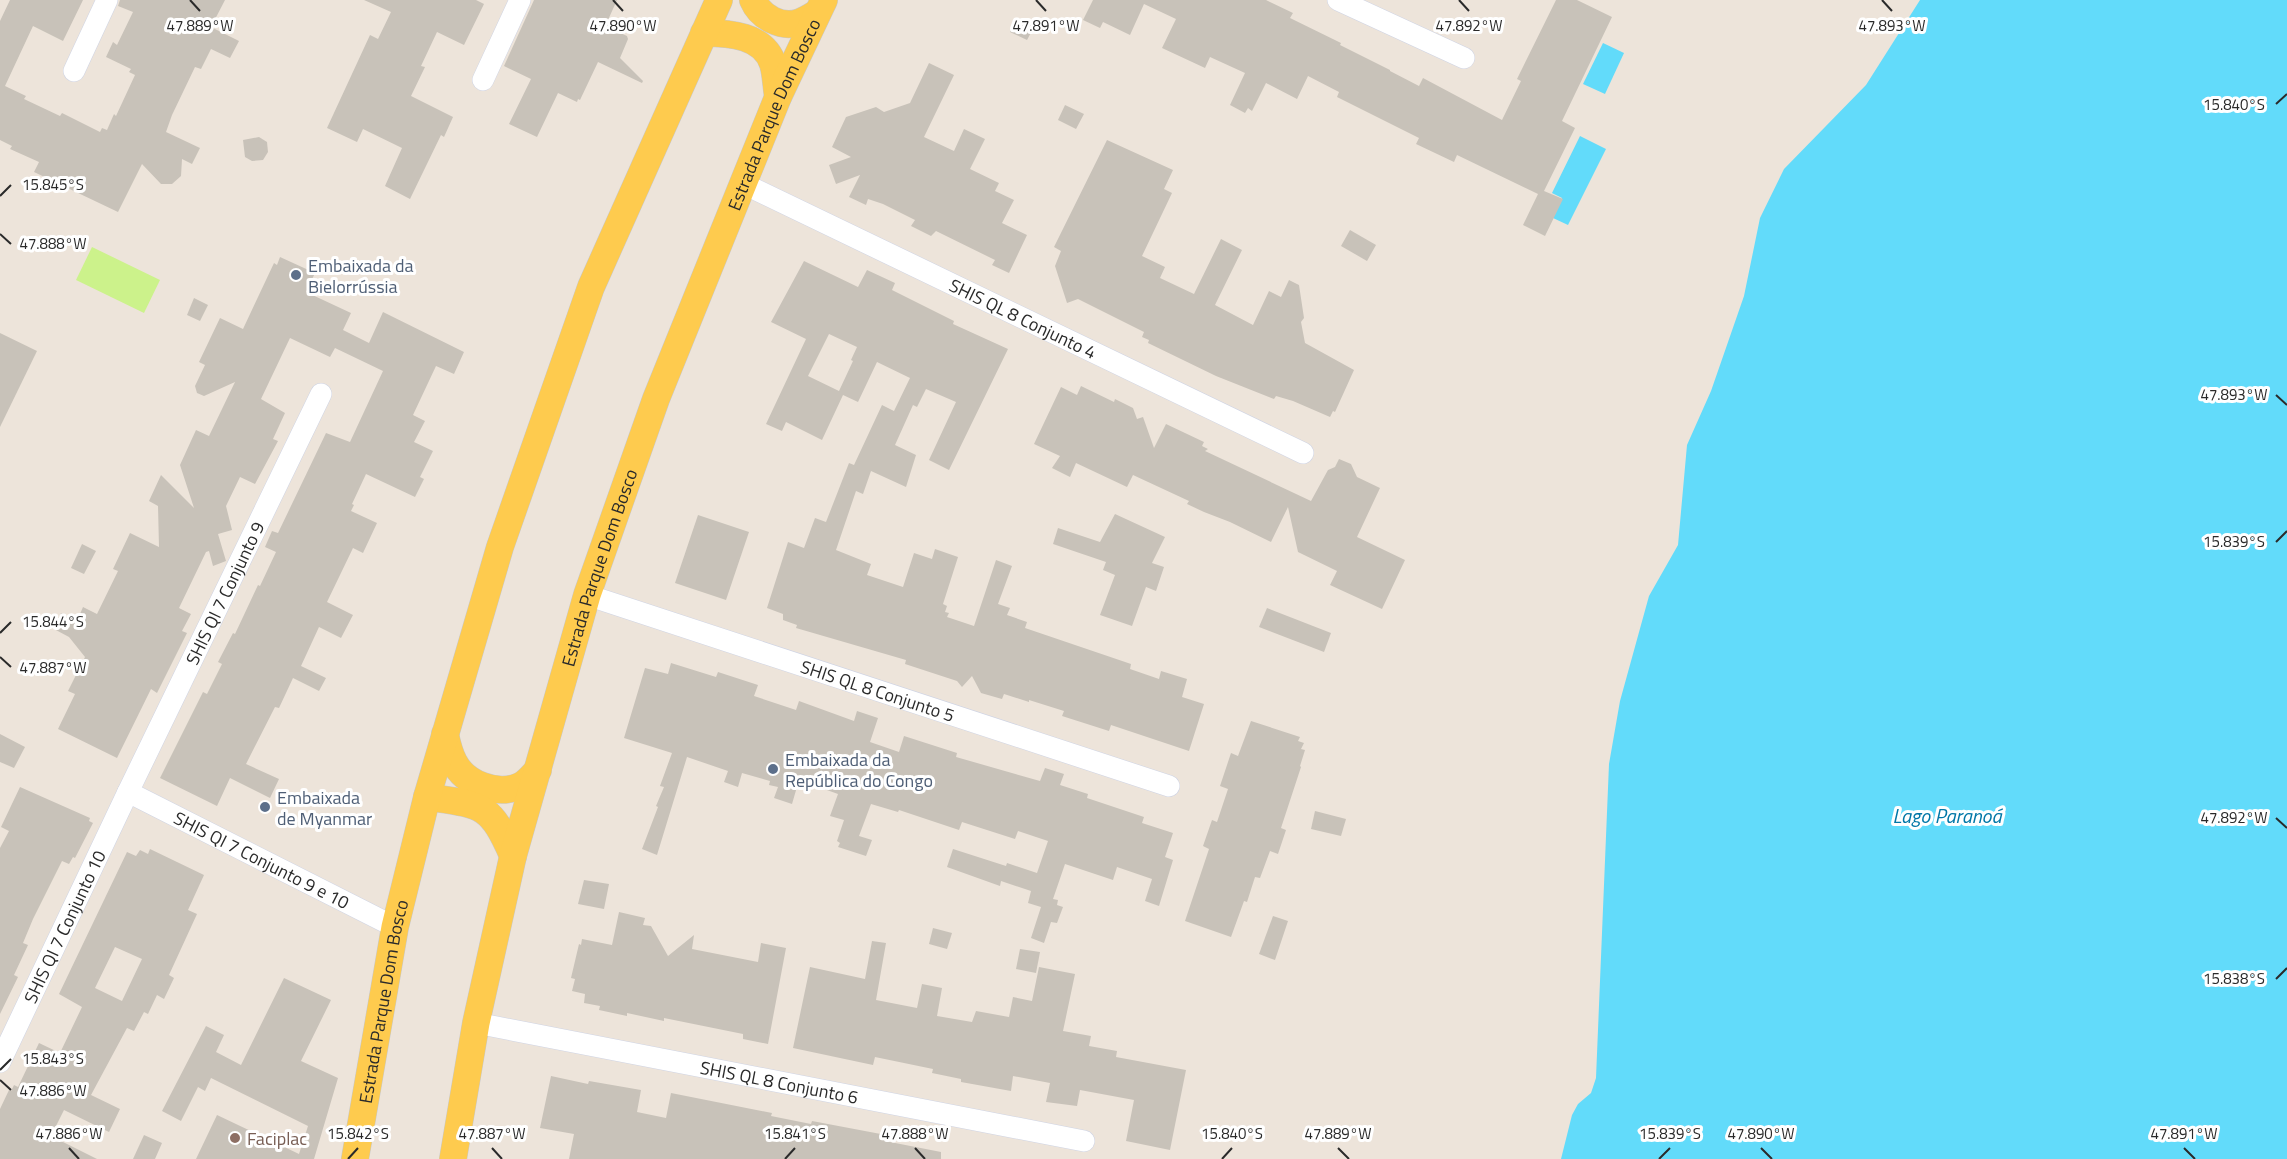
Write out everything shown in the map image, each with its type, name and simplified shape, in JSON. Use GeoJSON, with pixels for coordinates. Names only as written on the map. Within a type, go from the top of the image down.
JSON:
{"type":"FeatureCollection","features":[{"type":"Feature","properties":{"kind":"main road","name":"Estrada Parque Dom Bosco"},"geometry":{"type":"LineString","coordinates":[[355,1159],[395,927],[427,797],[500,547],[591,287],[719,0]]}},
{"type":"Feature","properties":{"kind":"main road"},"geometry":{"type":"LineString","coordinates":[[753,0],[756,7],[768,18],[782,23],[799,23],[820,6]]}},
{"type":"Feature","properties":{"kind":"main road","name":"Estrada Parque Dom Bosco"},"geometry":{"type":"LineString","coordinates":[[453,1159],[476,1023],[513,856],[587,595],[656,399],[777,97],[820,6]]}},
{"type":"Feature","properties":{"kind":"main road"},"geometry":{"type":"LineString","coordinates":[[704,33],[730,33],[762,46],[774,65],[777,97]]}},
{"type":"Feature","properties":{"kind":"main road"},"geometry":{"type":"LineString","coordinates":[[445,734],[454,762],[463,775],[476,783],[506,790],[522,785],[538,770]]}},
{"type":"Feature","properties":{"kind":"main road"},"geometry":{"type":"LineString","coordinates":[[427,797],[478,806],[501,828],[513,856]]}},
{"type":"Feature","properties":{"kind":"street"},"geometry":{"type":"LineString","coordinates":[[74,71],[107,0]]}},
{"type":"Feature","properties":{"kind":"street"},"geometry":{"type":"LineString","coordinates":[[483,80],[520,0]]}},
{"type":"Feature","properties":{"kind":"street"},"geometry":{"type":"LineString","coordinates":[[1338,0],[1464,58]]}},
{"type":"Feature","properties":{"kind":"street","name":"SHIS QL 8 Conjunto 4"},"geometry":{"type":"LineString","coordinates":[[742,183],[1303,453]]}},
{"type":"Feature","properties":{"kind":"street","name":"SHIS QI 7 Conjunto 9"},"geometry":{"type":"LineString","coordinates":[[128,792],[321,394]]}},
{"type":"Feature","properties":{"kind":"street","name":"SHIS QL 8 Conjunto 5"},"geometry":{"type":"LineString","coordinates":[[587,595],[1169,786]]}},
{"type":"Feature","properties":{"kind":"street","name":"SHIS QI 7 Conjunto 9 e 10"},"geometry":{"type":"LineString","coordinates":[[128,792],[395,927]]}},
{"type":"Feature","properties":{"kind":"street","name":"SHIS QI 7 Conjunto 10"},"geometry":{"type":"LineString","coordinates":[[0,1062],[128,792]]}},
{"type":"Feature","properties":{"kind":"street","name":"SHIS QL 8 Conjunto 6"},"geometry":{"type":"LineString","coordinates":[[476,1023],[1084,1141]]}},
{"type":"Feature","properties":{"kind":"green space"},"geometry":{"type":"Polygon","coordinates":[[[92,247],[160,280],[144,313],[76,280],[92,247]]]}},
{"type":"Feature","properties":{"kind":"water","name":"Lago Paranoá"},"geometry":{"type":"Polygon","coordinates":[[[1920,0],[2287,0],[2287,1159],[1561,1159],[1572,1115],[1578,1104],[1591,1093],[1596,1078],[1609,764],[1620,701],[1649,596],[1678,545],[1687,445],[1711,391],[1744,296],[1760,218],[1784,169],[1866,85],[1920,0]]]}},
{"type":"Feature","properties":{"kind":"water"},"geometry":{"type":"Polygon","coordinates":[[[1603,43],[1624,53],[1605,94],[1583,84],[1603,43]]]}},
{"type":"Feature","properties":{"kind":"water"},"geometry":{"type":"Polygon","coordinates":[[[1580,136],[1606,149],[1568,225],[1553,218],[1562,198],[1552,193],[1580,136]]]}},
{"type":"Feature","properties":{"kind":"building"},"geometry":{"type":"Polygon","coordinates":[[[10,0],[83,0],[63,41],[33,26],[5,86],[26,96],[24,99],[60,116],[62,113],[100,132],[102,128],[107,130],[114,114],[116,116],[135,75],[129,72],[131,69],[106,57],[113,42],[117,45],[133,12],[118,6],[120,0],[225,0],[211,27],[239,41],[230,58],[211,49],[201,69],[195,67],[166,132],[200,148],[192,164],[182,159],[181,176],[172,184],[161,184],[142,164],[118,212],[34,172],[39,162],[10,149],[12,146],[0,140],[0,21],[10,0]]]}},
{"type":"Feature","properties":{"kind":"building"},"geometry":{"type":"Polygon","coordinates":[[[364,0],[476,0],[484,4],[464,45],[437,32],[421,66],[425,67],[411,96],[453,117],[444,137],[441,135],[410,199],[385,186],[402,148],[363,129],[357,142],[327,128],[370,35],[378,39],[391,12],[364,0]]]}},
{"type":"Feature","properties":{"kind":"building"},"geometry":{"type":"Polygon","coordinates":[[[534,0],[617,0],[608,20],[615,24],[612,29],[627,36],[628,39],[620,58],[643,81],[642,83],[598,62],[580,100],[578,99],[577,102],[558,93],[537,137],[509,124],[531,79],[504,66],[534,0]]]}},
{"type":"Feature","properties":{"kind":"building"},"geometry":{"type":"Polygon","coordinates":[[[1093,0],[1266,0],[1293,13],[1290,18],[1419,86],[1423,78],[1502,120],[1521,81],[1517,79],[1556,0],[1577,0],[1612,17],[1562,121],[1575,128],[1544,191],[1563,199],[1545,236],[1523,225],[1538,194],[1457,155],[1454,162],[1416,144],[1419,138],[1337,97],[1339,92],[1308,76],[1297,99],[1266,83],[1252,111],[1248,108],[1245,113],[1230,105],[1245,73],[1210,57],[1205,68],[1162,48],[1176,19],[1144,4],[1130,35],[1103,22],[1100,28],[1083,20],[1093,0]]]}},
{"type":"Feature","properties":{"kind":"building"},"geometry":{"type":"Polygon","coordinates":[[[1016,18],[1034,27],[1027,40],[1010,32],[1016,18]]]}},
{"type":"Feature","properties":{"kind":"building"},"geometry":{"type":"Polygon","coordinates":[[[929,63],[954,75],[924,137],[954,151],[964,129],[985,139],[970,169],[999,183],[995,191],[1014,200],[1002,223],[1027,235],[1009,273],[992,265],[995,260],[936,231],[931,236],[911,226],[915,220],[883,204],[868,199],[866,205],[849,197],[860,175],[836,184],[829,165],[851,157],[832,147],[846,117],[876,107],[884,112],[910,103],[929,63]]]}},
{"type":"Feature","properties":{"kind":"building"},"geometry":{"type":"Polygon","coordinates":[[[1065,105],[1084,114],[1076,129],[1058,120],[1065,105]]]}},
{"type":"Feature","properties":{"kind":"building"},"geometry":{"type":"Polygon","coordinates":[[[259,137],[267,142],[268,152],[263,160],[252,161],[245,157],[243,140],[259,137]]]}},
{"type":"Feature","properties":{"kind":"building"},"geometry":{"type":"Polygon","coordinates":[[[1107,140],[1173,170],[1164,189],[1172,193],[1142,256],[1165,267],[1160,278],[1194,294],[1221,239],[1242,250],[1215,305],[1253,325],[1269,291],[1281,297],[1289,280],[1299,285],[1304,318],[1301,322],[1305,343],[1354,370],[1335,412],[1333,411],[1330,417],[1293,401],[1276,396],[1274,399],[1216,376],[1148,343],[1149,340],[1142,337],[1144,332],[1078,299],[1067,303],[1055,266],[1061,251],[1054,247],[1107,140]]]}},
{"type":"Feature","properties":{"kind":"building"},"geometry":{"type":"Polygon","coordinates":[[[1350,230],[1376,245],[1367,261],[1341,246],[1350,230]]]}},
{"type":"Feature","properties":{"kind":"building"},"geometry":{"type":"Polygon","coordinates":[[[280,257],[315,273],[306,292],[351,313],[343,330],[369,343],[383,312],[464,352],[454,374],[436,366],[413,415],[425,421],[414,442],[433,451],[420,477],[424,479],[415,497],[366,474],[352,504],[354,505],[351,511],[377,523],[363,553],[353,548],[327,602],[353,615],[341,638],[319,627],[301,666],[326,678],[319,691],[293,678],[279,708],[275,707],[246,764],[279,779],[270,798],[230,778],[217,806],[160,778],[203,692],[207,694],[222,664],[218,662],[233,633],[235,634],[276,552],[265,547],[272,531],[278,533],[326,433],[350,442],[383,371],[335,348],[330,357],[290,338],[261,399],[285,413],[273,439],[278,441],[255,484],[240,477],[226,506],[232,530],[218,534],[226,561],[213,566],[209,551],[206,552],[179,608],[191,614],[182,631],[187,633],[157,693],[151,689],[117,758],[58,729],[75,694],[68,691],[85,657],[69,637],[54,629],[61,613],[77,621],[83,607],[97,614],[118,571],[113,569],[130,533],[159,547],[158,506],[149,501],[161,475],[194,508],[180,465],[196,430],[209,436],[235,382],[204,396],[197,393],[195,386],[205,365],[199,362],[220,318],[243,329],[274,263],[277,265],[280,257]]]}},
{"type":"Feature","properties":{"kind":"building"},"geometry":{"type":"Polygon","coordinates":[[[804,261],[858,287],[867,270],[895,283],[892,290],[954,321],[953,324],[1008,349],[949,470],[929,460],[956,402],[926,389],[917,407],[913,405],[895,445],[916,455],[906,487],[871,471],[863,494],[856,491],[836,550],[871,564],[867,575],[903,587],[914,553],[932,559],[935,549],[958,557],[943,604],[947,606],[945,612],[949,613],[947,617],[974,626],[996,560],[1012,566],[998,604],[1010,608],[1007,615],[1027,622],[1025,628],[1131,664],[1130,669],[1159,679],[1161,671],[1187,679],[1182,697],[1204,704],[1189,751],[1111,725],[1109,731],[1062,716],[1064,711],[1029,700],[1029,702],[1004,694],[1002,699],[981,693],[972,676],[962,687],[957,681],[905,664],[906,660],[796,628],[797,625],[783,620],[783,614],[767,608],[788,542],[804,548],[815,518],[826,522],[849,463],[854,465],[882,405],[894,411],[910,378],[877,362],[858,402],[843,395],[822,440],[786,422],[782,431],[766,424],[806,339],[771,322],[804,261]],[[829,334],[808,376],[839,391],[857,347],[829,334]]]}},
{"type":"Feature","properties":{"kind":"building"},"geometry":{"type":"Polygon","coordinates":[[[194,298],[208,305],[200,321],[187,315],[194,298]]]}},
{"type":"Feature","properties":{"kind":"building"},"geometry":{"type":"Polygon","coordinates":[[[0,333],[37,351],[0,427],[0,333]]]}},
{"type":"Feature","properties":{"kind":"building"},"geometry":{"type":"Polygon","coordinates":[[[1081,386],[1114,402],[1115,399],[1133,408],[1137,419],[1143,417],[1154,448],[1166,424],[1204,442],[1202,446],[1208,449],[1205,451],[1311,501],[1328,470],[1335,467],[1339,459],[1351,464],[1357,477],[1380,488],[1357,537],[1405,560],[1382,609],[1330,585],[1337,571],[1298,552],[1288,507],[1271,542],[1187,504],[1189,501],[1133,475],[1127,487],[1076,463],[1070,477],[1052,468],[1060,456],[1034,444],[1061,387],[1077,395],[1081,386]]]}},
{"type":"Feature","properties":{"kind":"building"},"geometry":{"type":"Polygon","coordinates":[[[1115,514],[1165,537],[1152,563],[1164,567],[1156,591],[1146,587],[1132,626],[1100,615],[1115,575],[1103,570],[1106,562],[1053,544],[1058,528],[1100,542],[1115,514]]]}},
{"type":"Feature","properties":{"kind":"building"},"geometry":{"type":"Polygon","coordinates":[[[698,515],[749,532],[726,600],[675,583],[698,515]]]}},
{"type":"Feature","properties":{"kind":"building"},"geometry":{"type":"Polygon","coordinates":[[[82,544],[96,551],[84,574],[71,568],[82,544]]]}},
{"type":"Feature","properties":{"kind":"building"},"geometry":{"type":"Polygon","coordinates":[[[1267,608],[1331,633],[1324,652],[1259,627],[1267,608]]]}},
{"type":"Feature","properties":{"kind":"building"},"geometry":{"type":"Polygon","coordinates":[[[671,663],[716,677],[718,672],[758,685],[754,696],[796,710],[799,701],[854,721],[857,711],[878,718],[870,742],[899,752],[904,736],[957,753],[956,757],[1040,781],[1045,768],[1064,774],[1060,785],[1088,794],[1087,798],[1144,817],[1142,823],[1173,833],[1165,857],[1173,860],[1159,906],[1145,901],[1152,879],[1117,867],[1113,880],[1065,864],[1053,899],[1058,900],[1057,905],[1063,907],[1057,923],[1051,922],[1044,943],[1031,938],[1041,907],[1028,903],[1031,891],[1001,881],[1000,886],[947,867],[953,849],[1037,873],[1048,841],[1018,831],[1015,839],[962,822],[959,830],[899,810],[898,812],[871,804],[859,836],[872,840],[866,856],[838,847],[840,843],[837,841],[844,820],[830,816],[838,794],[799,780],[792,804],[774,798],[778,787],[769,785],[770,781],[742,773],[738,787],[724,782],[728,771],[687,757],[657,855],[642,849],[658,807],[656,806],[664,787],[660,786],[672,753],[624,738],[645,668],[668,674],[671,663]]]}},
{"type":"Feature","properties":{"kind":"building"},"geometry":{"type":"Polygon","coordinates":[[[1251,721],[1300,737],[1298,741],[1304,743],[1301,749],[1305,750],[1281,828],[1286,830],[1278,854],[1270,851],[1260,878],[1255,877],[1247,902],[1244,901],[1231,937],[1185,921],[1209,849],[1203,846],[1212,820],[1217,822],[1228,789],[1220,786],[1231,753],[1238,756],[1251,721]]]}},
{"type":"Feature","properties":{"kind":"building"},"geometry":{"type":"Polygon","coordinates":[[[0,734],[25,747],[14,768],[0,762],[0,734]]]}},
{"type":"Feature","properties":{"kind":"building"},"geometry":{"type":"Polygon","coordinates":[[[20,787],[90,818],[89,821],[93,823],[75,858],[73,857],[69,864],[62,861],[33,919],[23,943],[28,945],[14,975],[18,977],[0,1014],[0,848],[9,831],[1,827],[20,787]]]}},
{"type":"Feature","properties":{"kind":"building"},"geometry":{"type":"Polygon","coordinates":[[[1315,811],[1346,819],[1341,836],[1311,829],[1315,811]]]}},
{"type":"Feature","properties":{"kind":"building"},"geometry":{"type":"Polygon","coordinates":[[[150,849],[204,875],[188,910],[197,914],[169,975],[174,978],[164,999],[157,995],[148,1014],[144,1012],[134,1031],[127,1028],[91,1095],[120,1109],[109,1132],[64,1110],[51,1136],[97,1159],[0,1159],[0,1109],[9,1090],[11,1091],[14,1085],[18,1087],[39,1043],[60,1053],[82,1007],[59,994],[127,852],[136,856],[140,850],[148,854],[150,849]],[[115,947],[95,988],[122,1001],[142,959],[115,947]]]}},
{"type":"Feature","properties":{"kind":"building"},"geometry":{"type":"Polygon","coordinates":[[[584,880],[609,884],[604,909],[578,904],[584,880]]]}},
{"type":"Feature","properties":{"kind":"building"},"geometry":{"type":"Polygon","coordinates":[[[619,912],[645,918],[643,925],[651,926],[668,956],[694,935],[692,949],[758,962],[761,943],[786,948],[768,1044],[743,1039],[743,1034],[664,1018],[664,1021],[627,1013],[627,1016],[599,1010],[600,1006],[584,1003],[585,994],[572,991],[575,979],[571,978],[579,944],[581,945],[582,939],[612,945],[619,912]]]}},
{"type":"Feature","properties":{"kind":"building"},"geometry":{"type":"Polygon","coordinates":[[[1273,916],[1288,921],[1275,960],[1259,954],[1273,916]]]}},
{"type":"Feature","properties":{"kind":"building"},"geometry":{"type":"Polygon","coordinates":[[[933,928],[952,933],[947,949],[929,944],[933,928]]]}},
{"type":"Feature","properties":{"kind":"building"},"geometry":{"type":"Polygon","coordinates":[[[872,941],[886,943],[876,1000],[917,1008],[922,984],[942,988],[937,1016],[972,1022],[976,1011],[1009,1017],[1013,997],[1032,1001],[1039,967],[1075,974],[1063,1031],[1091,1036],[1089,1046],[1117,1051],[1116,1057],[1186,1070],[1170,1150],[1126,1141],[1134,1100],[1080,1090],[1077,1106],[1046,1102],[1050,1083],[1013,1076],[1011,1091],[961,1082],[961,1079],[932,1073],[933,1069],[875,1057],[873,1065],[793,1048],[810,967],[865,979],[872,941]]]}},
{"type":"Feature","properties":{"kind":"building"},"geometry":{"type":"Polygon","coordinates":[[[1020,949],[1040,952],[1036,973],[1016,969],[1020,949]]]}},
{"type":"Feature","properties":{"kind":"building"},"geometry":{"type":"Polygon","coordinates":[[[284,978],[331,1000],[301,1061],[338,1078],[314,1159],[196,1159],[217,1115],[299,1154],[308,1126],[211,1078],[205,1091],[198,1087],[181,1121],[162,1111],[206,1026],[224,1035],[216,1052],[241,1065],[284,978]]]}},
{"type":"Feature","properties":{"kind":"building"},"geometry":{"type":"Polygon","coordinates":[[[551,1076],[588,1084],[589,1081],[641,1090],[637,1112],[666,1118],[671,1093],[772,1113],[771,1116],[811,1124],[812,1121],[886,1135],[885,1141],[941,1152],[941,1159],[569,1159],[574,1134],[540,1128],[551,1076]]]}},
{"type":"Feature","properties":{"kind":"building"},"geometry":{"type":"Polygon","coordinates":[[[144,1135],[162,1143],[155,1159],[133,1159],[144,1135]]]}},
{"type":"Feature","properties":{"kind":"place","name":"Embaixada da Bielorrússia"},"geometry":{"type":"Point","coordinates":[296,275]}},
{"type":"Feature","properties":{"kind":"place","name":"Embaixada da República do Congo"},"geometry":{"type":"Point","coordinates":[773,769]}},
{"type":"Feature","properties":{"kind":"place","name":"Embaixada de Myanmar"},"geometry":{"type":"Point","coordinates":[265,807]}},
{"type":"Feature","properties":{"kind":"place","name":"Faciplac"},"geometry":{"type":"Point","coordinates":[235,1138]}}]}
